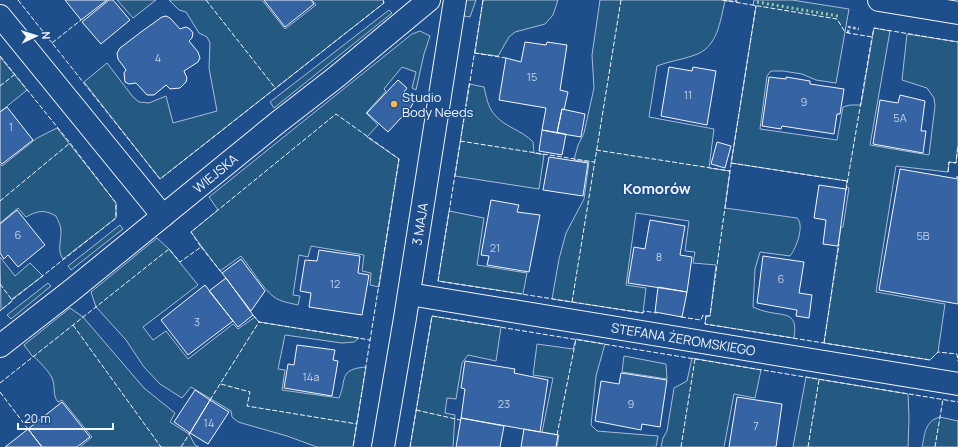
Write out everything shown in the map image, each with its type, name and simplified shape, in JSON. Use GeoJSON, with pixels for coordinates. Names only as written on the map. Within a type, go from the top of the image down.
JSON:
{"type":"FeatureCollection","features":[{"type":"Feature","properties":{"kind":"street","name":"WIEJSKA"},"geometry":{"type":"LineString","coordinates":[[0,346],[429,0]]}},
{"type":"Feature","properties":{"kind":"street","name":"3 MAJA"},"geometry":{"type":"LineString","coordinates":[[383,447],[409,294],[455,0]]}},
{"type":"Feature","properties":{"kind":"street"},"geometry":{"type":"LineString","coordinates":[[879,0],[910,3],[958,13]]}},
{"type":"Feature","properties":{"kind":"street"},"geometry":{"type":"LineString","coordinates":[[0,16],[163,216]]}},
{"type":"Feature","properties":{"kind":"street","name":"STEFANA ŻEROMSKIEGO"},"geometry":{"type":"LineString","coordinates":[[409,294],[958,384]]}},
{"type":"Feature","properties":{"kind":"path"},"geometry":{"type":"LineString","coordinates":[[848,33],[849,27],[859,29]]}},
{"type":"Feature","properties":{"kind":"path"},"geometry":{"type":"LineString","coordinates":[[957,179],[958,175]]}},
{"type":"Feature","properties":{"kind":"shaded area"},"geometry":{"type":"Polygon","coordinates":[[[117,0],[156,0],[133,18],[117,0]]]}},
{"type":"Feature","properties":{"kind":"shaded area"},"geometry":{"type":"Polygon","coordinates":[[[169,0],[262,0],[285,29],[316,5],[312,0],[383,0],[384,3],[160,179],[84,82],[107,63],[133,97],[139,102],[149,103],[166,96],[173,123],[217,111],[209,68],[210,43],[207,37],[199,33],[186,12],[179,10],[169,0]]]}},
{"type":"Feature","properties":{"kind":"shaded area"},"geometry":{"type":"Polygon","coordinates":[[[465,0],[476,0],[470,17],[464,16],[465,0]]]}},
{"type":"Feature","properties":{"kind":"shaded area"},"geometry":{"type":"Polygon","coordinates":[[[483,0],[558,0],[553,15],[545,24],[515,32],[509,37],[498,56],[475,53],[483,0]]]}},
{"type":"Feature","properties":{"kind":"shaded area"},"geometry":{"type":"Polygon","coordinates":[[[600,0],[732,0],[725,1],[717,32],[709,46],[695,55],[657,66],[649,117],[714,129],[709,168],[730,171],[725,208],[797,218],[799,221],[799,237],[790,256],[760,252],[755,269],[753,307],[764,311],[785,315],[792,319],[795,330],[794,338],[705,324],[706,316],[710,316],[716,265],[693,263],[695,252],[685,251],[689,221],[636,213],[626,285],[646,288],[643,313],[552,299],[559,259],[566,233],[584,199],[589,162],[574,160],[578,145],[584,133],[594,88],[592,55],[600,0]]]}},
{"type":"Feature","properties":{"kind":"shaded area"},"geometry":{"type":"Polygon","coordinates":[[[754,0],[792,0],[849,9],[836,83],[816,80],[802,74],[771,71],[767,76],[760,129],[837,140],[843,107],[850,105],[861,105],[874,28],[890,31],[870,145],[929,155],[935,106],[934,98],[927,88],[902,80],[907,34],[958,42],[958,145],[956,163],[949,162],[948,172],[896,166],[876,292],[945,304],[938,352],[930,360],[824,343],[841,227],[843,227],[849,188],[846,187],[847,181],[731,163],[756,6],[753,5],[754,0]]]}},
{"type":"Feature","properties":{"kind":"shaded area"},"geometry":{"type":"Polygon","coordinates":[[[389,10],[392,13],[274,108],[270,102],[389,10]]]}},
{"type":"Feature","properties":{"kind":"shaded area"},"geometry":{"type":"Polygon","coordinates":[[[420,31],[430,36],[424,54],[416,90],[412,88],[416,72],[402,67],[384,89],[386,91],[366,113],[378,125],[367,137],[399,159],[379,287],[370,285],[371,273],[362,271],[364,255],[311,246],[308,257],[299,255],[293,295],[300,296],[298,305],[274,297],[261,283],[241,256],[220,271],[191,232],[218,210],[209,197],[412,34],[420,31]]]}},
{"type":"Feature","properties":{"kind":"shaded area"},"geometry":{"type":"Polygon","coordinates":[[[0,57],[27,90],[0,112],[0,57]]]}},
{"type":"Feature","properties":{"kind":"shaded area"},"geometry":{"type":"Polygon","coordinates":[[[469,84],[484,87],[486,98],[494,114],[503,122],[529,138],[533,142],[534,153],[544,155],[539,189],[455,176],[469,84]]]}},
{"type":"Feature","properties":{"kind":"shaded area"},"geometry":{"type":"Polygon","coordinates":[[[57,128],[116,203],[116,218],[63,259],[60,253],[61,229],[56,216],[48,212],[41,212],[34,213],[26,217],[18,208],[0,223],[0,164],[2,166],[37,138],[57,128]]]}},
{"type":"Feature","properties":{"kind":"shaded area"},"geometry":{"type":"Polygon","coordinates":[[[449,211],[484,218],[477,265],[527,273],[523,294],[438,281],[449,211]]]}},
{"type":"Feature","properties":{"kind":"shaded area"},"geometry":{"type":"Polygon","coordinates":[[[120,225],[123,229],[71,270],[68,266],[120,225]]]}},
{"type":"Feature","properties":{"kind":"shaded area"},"geometry":{"type":"Polygon","coordinates":[[[157,238],[169,249],[198,285],[143,327],[153,340],[166,331],[188,359],[233,324],[238,329],[255,317],[259,322],[359,338],[354,342],[342,343],[285,335],[278,369],[285,370],[282,390],[339,398],[347,373],[357,368],[366,367],[353,447],[317,447],[287,436],[238,422],[232,417],[231,411],[191,387],[182,398],[160,384],[144,367],[126,340],[96,307],[91,292],[157,238]]]}},
{"type":"Feature","properties":{"kind":"shaded area"},"geometry":{"type":"Polygon","coordinates":[[[0,257],[15,276],[30,263],[43,276],[12,299],[12,301],[1,310],[0,257]]]}},
{"type":"Feature","properties":{"kind":"shaded area"},"geometry":{"type":"Polygon","coordinates":[[[48,283],[51,286],[11,319],[7,315],[48,283]]]}},
{"type":"Feature","properties":{"kind":"shaded area"},"geometry":{"type":"Polygon","coordinates":[[[70,308],[83,317],[144,388],[175,413],[170,422],[189,434],[195,445],[199,447],[80,447],[92,437],[62,400],[58,402],[55,397],[52,378],[46,369],[34,356],[33,357],[24,345],[70,308]]]}},
{"type":"Feature","properties":{"kind":"shaded area"},"geometry":{"type":"Polygon","coordinates":[[[432,316],[501,327],[496,361],[468,355],[462,363],[456,399],[447,398],[445,413],[455,415],[453,447],[410,447],[432,316]]]}},
{"type":"Feature","properties":{"kind":"shaded area"},"geometry":{"type":"Polygon","coordinates":[[[576,339],[605,344],[596,376],[591,425],[597,431],[658,436],[656,447],[557,447],[559,435],[542,432],[553,378],[533,375],[537,344],[573,349],[576,339]]]}},
{"type":"Feature","properties":{"kind":"shaded area"},"geometry":{"type":"Polygon","coordinates":[[[624,356],[666,364],[667,379],[622,372],[624,356]]]}},
{"type":"Feature","properties":{"kind":"shaded area"},"geometry":{"type":"Polygon","coordinates":[[[692,358],[761,370],[755,398],[734,394],[724,447],[661,447],[663,438],[667,431],[674,388],[687,381],[692,358]]]}},
{"type":"Feature","properties":{"kind":"shaded area"},"geometry":{"type":"Polygon","coordinates":[[[806,377],[908,394],[908,447],[793,447],[806,377]]]}},
{"type":"Feature","properties":{"kind":"shaded area"},"geometry":{"type":"Polygon","coordinates":[[[940,417],[958,421],[958,447],[922,447],[926,428],[931,421],[940,417]]]}},
{"type":"Feature","properties":{"kind":"building"},"geometry":{"type":"Polygon","coordinates":[[[65,0],[107,0],[81,20],[65,0]]]}},
{"type":"Feature","properties":{"kind":"building"},"geometry":{"type":"Polygon","coordinates":[[[109,0],[113,0],[130,20],[101,44],[82,22],[109,0]]]}},
{"type":"Feature","properties":{"kind":"building"},"geometry":{"type":"Polygon","coordinates":[[[264,0],[311,0],[314,4],[285,27],[264,0]]]}},
{"type":"Feature","properties":{"kind":"building"},"geometry":{"type":"Polygon","coordinates":[[[166,16],[170,18],[180,29],[186,27],[190,29],[193,33],[192,38],[189,41],[198,52],[200,58],[198,62],[184,71],[187,78],[186,82],[180,88],[170,89],[166,85],[154,95],[147,95],[136,83],[129,84],[125,82],[124,73],[126,70],[118,59],[117,53],[120,48],[141,32],[162,17],[166,16]]]}},
{"type":"Feature","properties":{"kind":"building"},"geometry":{"type":"Polygon","coordinates":[[[525,42],[546,45],[547,42],[567,45],[560,90],[568,92],[564,110],[562,109],[557,133],[542,130],[546,108],[499,100],[506,58],[521,62],[525,42]]]}},
{"type":"Feature","properties":{"kind":"building"},"geometry":{"type":"Polygon","coordinates":[[[669,67],[692,71],[693,67],[716,71],[707,125],[661,116],[669,67]]]}},
{"type":"Feature","properties":{"kind":"building"},"geometry":{"type":"Polygon","coordinates":[[[769,77],[786,79],[786,77],[810,81],[810,84],[844,89],[840,114],[837,114],[834,134],[782,126],[781,129],[762,126],[769,77]]]}},
{"type":"Feature","properties":{"kind":"building","name":"Studio Body Needs"},"geometry":{"type":"Polygon","coordinates":[[[398,80],[407,88],[404,92],[414,101],[411,107],[388,132],[367,113],[398,80]]]}},
{"type":"Feature","properties":{"kind":"building"},"geometry":{"type":"Polygon","coordinates":[[[900,95],[925,101],[921,131],[926,131],[923,153],[873,144],[880,100],[898,103],[900,95]]]}},
{"type":"Feature","properties":{"kind":"building"},"geometry":{"type":"Polygon","coordinates":[[[7,107],[33,140],[2,164],[0,162],[0,112],[7,107]]]}},
{"type":"Feature","properties":{"kind":"building"},"geometry":{"type":"Polygon","coordinates":[[[562,109],[585,114],[581,137],[557,133],[562,109]]]}},
{"type":"Feature","properties":{"kind":"building"},"geometry":{"type":"Polygon","coordinates":[[[542,130],[566,134],[562,155],[539,151],[542,130]]]}},
{"type":"Feature","properties":{"kind":"building"},"geometry":{"type":"Polygon","coordinates":[[[717,142],[731,146],[725,168],[711,164],[717,142]]]}},
{"type":"Feature","properties":{"kind":"building"},"geometry":{"type":"Polygon","coordinates":[[[549,157],[588,163],[583,196],[543,190],[549,157]]]}},
{"type":"Feature","properties":{"kind":"building"},"geometry":{"type":"Polygon","coordinates":[[[900,169],[958,179],[958,304],[879,290],[900,169]]]}},
{"type":"Feature","properties":{"kind":"building"},"geometry":{"type":"Polygon","coordinates":[[[819,185],[846,189],[838,246],[823,244],[826,220],[814,218],[819,185]]]}},
{"type":"Feature","properties":{"kind":"building"},"geometry":{"type":"Polygon","coordinates":[[[491,200],[519,205],[517,212],[540,215],[529,272],[487,265],[489,256],[481,255],[491,200]]]}},
{"type":"Feature","properties":{"kind":"building"},"geometry":{"type":"Polygon","coordinates":[[[17,210],[45,245],[18,267],[8,255],[4,259],[0,253],[0,224],[17,210]]]}},
{"type":"Feature","properties":{"kind":"building"},"geometry":{"type":"Polygon","coordinates":[[[650,220],[685,226],[680,255],[692,257],[687,292],[628,283],[634,247],[645,249],[650,220]]]}},
{"type":"Feature","properties":{"kind":"building"},"geometry":{"type":"Polygon","coordinates":[[[319,250],[360,256],[358,273],[369,275],[362,315],[309,307],[311,293],[300,291],[305,260],[317,261],[319,250]]]}},
{"type":"Feature","properties":{"kind":"building"},"geometry":{"type":"Polygon","coordinates":[[[763,256],[804,262],[799,293],[812,295],[809,318],[796,316],[797,310],[757,303],[763,256]]]}},
{"type":"Feature","properties":{"kind":"building"},"geometry":{"type":"Polygon","coordinates":[[[241,259],[265,291],[251,311],[222,273],[241,259]]]}},
{"type":"Feature","properties":{"kind":"building"},"geometry":{"type":"Polygon","coordinates":[[[226,278],[253,315],[238,327],[209,291],[226,278]]]}},
{"type":"Feature","properties":{"kind":"building"},"geometry":{"type":"Polygon","coordinates":[[[205,285],[233,321],[188,355],[161,320],[205,285]]]}},
{"type":"Feature","properties":{"kind":"building"},"geometry":{"type":"Polygon","coordinates":[[[658,287],[687,292],[682,317],[655,312],[658,287]]]}},
{"type":"Feature","properties":{"kind":"building"},"geometry":{"type":"Polygon","coordinates":[[[297,345],[335,350],[333,360],[338,361],[332,396],[284,388],[288,364],[294,365],[297,345]]]}},
{"type":"Feature","properties":{"kind":"building"},"geometry":{"type":"Polygon","coordinates":[[[465,361],[515,369],[514,373],[548,380],[540,432],[461,418],[465,389],[461,388],[465,361]]]}},
{"type":"Feature","properties":{"kind":"building"},"geometry":{"type":"Polygon","coordinates":[[[621,373],[667,380],[660,427],[642,424],[641,430],[595,421],[601,381],[619,384],[621,373]]]}},
{"type":"Feature","properties":{"kind":"building"},"geometry":{"type":"Polygon","coordinates":[[[195,390],[210,400],[190,433],[174,422],[195,390]]]}},
{"type":"Feature","properties":{"kind":"building"},"geometry":{"type":"Polygon","coordinates":[[[737,397],[782,404],[776,447],[729,447],[737,397]]]}},
{"type":"Feature","properties":{"kind":"building"},"geometry":{"type":"Polygon","coordinates":[[[210,400],[229,412],[208,444],[190,433],[210,400]]]}},
{"type":"Feature","properties":{"kind":"building"},"geometry":{"type":"Polygon","coordinates":[[[62,402],[90,437],[77,447],[42,447],[28,429],[62,402]]]}},
{"type":"Feature","properties":{"kind":"building"},"geometry":{"type":"Polygon","coordinates":[[[461,418],[504,426],[500,447],[456,447],[461,418]]]}},
{"type":"Feature","properties":{"kind":"building"},"geometry":{"type":"Polygon","coordinates":[[[28,429],[42,447],[5,447],[23,433],[28,429]]]}},
{"type":"Feature","properties":{"kind":"building"},"geometry":{"type":"Polygon","coordinates":[[[524,429],[558,435],[556,447],[521,447],[524,429]]]}},
{"type":"Feature","properties":{"kind":"hedge"},"geometry":{"type":"LineString","coordinates":[[757,2],[838,16]]}},
{"type":"Feature","properties":{"kind":"fence"},"geometry":{"type":"LineString","coordinates":[[18,0],[160,179],[384,3],[383,0]]}},
{"type":"Feature","properties":{"kind":"fence"},"geometry":{"type":"LineString","coordinates":[[206,0],[276,89]]}},
{"type":"Feature","properties":{"kind":"fence"},"geometry":{"type":"LineString","coordinates":[[483,0],[438,281],[643,313],[644,311],[657,313]]}},
{"type":"Feature","properties":{"kind":"fence"},"geometry":{"type":"LineString","coordinates":[[572,302],[621,0]]}},
{"type":"Feature","properties":{"kind":"fence"},"geometry":{"type":"LineString","coordinates":[[722,0],[837,19],[845,32],[848,33],[872,37],[874,28],[958,42]]}},
{"type":"Feature","properties":{"kind":"fence"},"geometry":{"type":"LineString","coordinates":[[706,316],[710,316],[730,171],[756,6]]}},
{"type":"Feature","properties":{"kind":"fence"},"geometry":{"type":"LineString","coordinates":[[52,43],[81,20]]}},
{"type":"Feature","properties":{"kind":"fence"},"geometry":{"type":"LineString","coordinates":[[846,190],[872,37]]}},
{"type":"Feature","properties":{"kind":"fence"},"geometry":{"type":"LineString","coordinates":[[474,53],[506,58]]}},
{"type":"Feature","properties":{"kind":"fence"},"geometry":{"type":"LineString","coordinates":[[0,56],[116,203],[116,218],[0,311]]}},
{"type":"Feature","properties":{"kind":"fence"},"geometry":{"type":"LineString","coordinates":[[0,86],[14,75]]}},
{"type":"Feature","properties":{"kind":"fence"},"geometry":{"type":"LineString","coordinates":[[0,383],[169,249],[180,262],[201,247],[191,232],[336,114],[399,159],[353,447]]}},
{"type":"Feature","properties":{"kind":"fence"},"geometry":{"type":"LineString","coordinates":[[460,141],[594,162]]}},
{"type":"Feature","properties":{"kind":"fence"},"geometry":{"type":"LineString","coordinates":[[0,201],[70,143]]}},
{"type":"Feature","properties":{"kind":"fence"},"geometry":{"type":"LineString","coordinates":[[948,172],[949,162],[956,163],[958,145]]}},
{"type":"Feature","properties":{"kind":"fence"},"geometry":{"type":"LineString","coordinates":[[596,150],[730,171]]}},
{"type":"Feature","properties":{"kind":"fence"},"geometry":{"type":"LineString","coordinates":[[731,163],[847,181]]}},
{"type":"Feature","properties":{"kind":"fence"},"geometry":{"type":"LineString","coordinates":[[824,343],[839,244]]}},
{"type":"Feature","properties":{"kind":"fence"},"geometry":{"type":"LineString","coordinates":[[201,247],[222,273]]}},
{"type":"Feature","properties":{"kind":"fence"},"geometry":{"type":"LineString","coordinates":[[0,284],[12,300]]}},
{"type":"Feature","properties":{"kind":"fence"},"geometry":{"type":"LineString","coordinates":[[253,315],[259,322],[370,340]]}},
{"type":"Feature","properties":{"kind":"fence"},"geometry":{"type":"LineString","coordinates":[[681,317],[701,320],[703,315],[706,316],[705,324],[930,360],[938,352],[957,354],[958,361]]}},
{"type":"Feature","properties":{"kind":"fence"},"geometry":{"type":"LineString","coordinates":[[410,447],[432,316],[958,402]]}},
{"type":"Feature","properties":{"kind":"fence"},"geometry":{"type":"LineString","coordinates":[[210,400],[259,322]]}},
{"type":"Feature","properties":{"kind":"fence"},"geometry":{"type":"LineString","coordinates":[[73,325],[161,447]]}},
{"type":"Feature","properties":{"kind":"fence"},"geometry":{"type":"LineString","coordinates":[[557,435],[576,339]]}},
{"type":"Feature","properties":{"kind":"fence"},"geometry":{"type":"LineString","coordinates":[[681,447],[695,359]]}},
{"type":"Feature","properties":{"kind":"fence"},"geometry":{"type":"LineString","coordinates":[[808,447],[819,380]]}},
{"type":"Feature","properties":{"kind":"fence"},"geometry":{"type":"LineString","coordinates":[[221,384],[250,392],[247,406],[357,424]]}},
{"type":"Feature","properties":{"kind":"fence"},"geometry":{"type":"LineString","coordinates":[[0,392],[28,429]]}},
{"type":"Feature","properties":{"kind":"fence"},"geometry":{"type":"LineString","coordinates":[[935,447],[943,399]]}},
{"type":"Feature","properties":{"kind":"fence"},"geometry":{"type":"LineString","coordinates":[[416,410],[460,420]]}},
{"type":"Feature","properties":{"kind":"fence"},"geometry":{"type":"LineString","coordinates":[[181,447],[190,433]]}},
{"type":"Feature","properties":{"kind":"place","name":"Studio Body Needs"},"geometry":{"type":"Point","coordinates":[394,104]}},
{"type":"Feature","properties":{"kind":"district","name":"Komorów"},"geometry":{"type":"Point","coordinates":[657,188]}}]}
